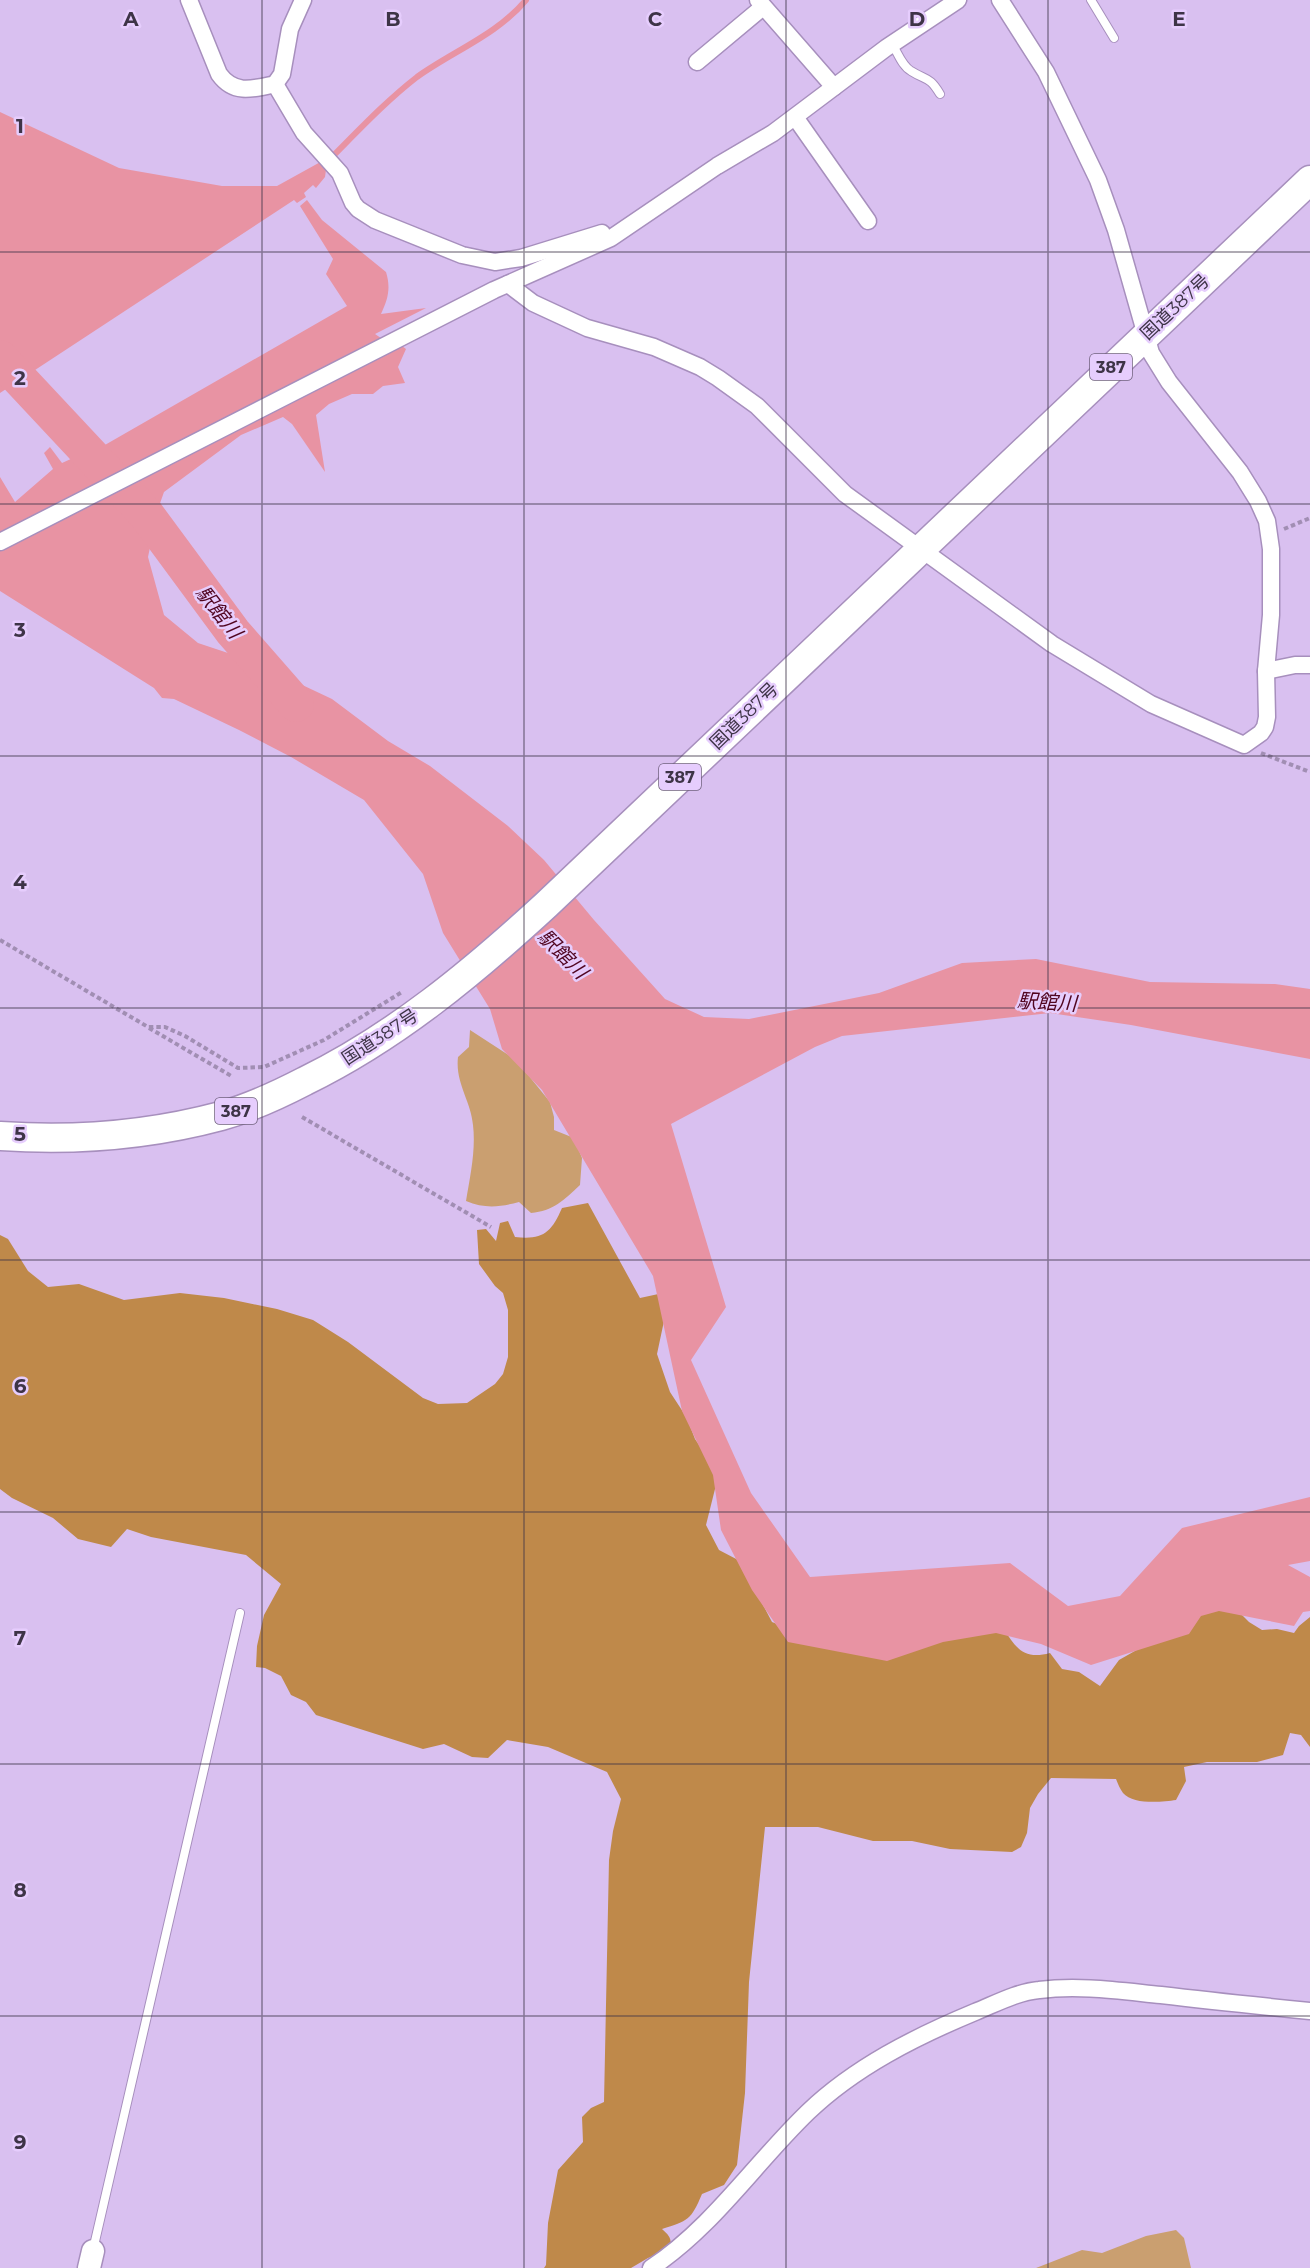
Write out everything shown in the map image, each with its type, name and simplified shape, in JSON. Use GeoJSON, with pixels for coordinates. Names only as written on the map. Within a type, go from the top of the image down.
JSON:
{"type":"FeatureCollection","features":[{"type":"Feature","properties":{"kind":"highway","name":"国道387号"},"geometry":{"type":"LineString","coordinates":[[0,1136],[50,1138],[126,1133],[165,1128],[221,1116],[261,1101],[326,1071],[357,1054],[434,1001],[538,912],[1310,180]]}},
{"type":"Feature","properties":{"kind":"street"},"geometry":{"type":"LineString","coordinates":[[189,0],[219,74],[225,82],[246,90],[275,84],[282,74],[290,29],[303,0]]}},
{"type":"Feature","properties":{"kind":"street"},"geometry":{"type":"LineString","coordinates":[[0,542],[501,287],[599,244],[795,117],[892,44],[958,0]]}},
{"type":"Feature","properties":{"kind":"street"},"geometry":{"type":"LineString","coordinates":[[501,287],[587,328],[654,347],[718,378],[757,406],[845,494],[917,551],[1082,664],[1151,704],[1244,745],[1261,733],[1268,717],[1266,671],[1271,549],[1267,521],[1252,491],[1230,459],[1169,382],[1151,353],[1116,230],[1098,180],[1046,72],[1000,0]]}},
{"type":"Feature","properties":{"kind":"street"},"geometry":{"type":"LineString","coordinates":[[698,62],[760,3],[834,87]]}},
{"type":"Feature","properties":{"kind":"street"},"geometry":{"type":"LineString","coordinates":[[275,84],[304,133],[340,173],[353,204],[375,220],[462,255],[495,262],[521,258],[630,226]]}},
{"type":"Feature","properties":{"kind":"street"},"geometry":{"type":"LineString","coordinates":[[795,117],[868,221]]}},
{"type":"Feature","properties":{"kind":"street"},"geometry":{"type":"LineString","coordinates":[[1266,671],[1295,665],[1310,665]]}},
{"type":"Feature","properties":{"kind":"street"},"geometry":{"type":"LineString","coordinates":[[651,2268],[675,2253],[807,2113],[837,2086],[877,2060],[934,2030],[999,2002],[1036,1990],[1079,1987],[1310,2011]]}},
{"type":"Feature","properties":{"kind":"lane"},"geometry":{"type":"LineString","coordinates":[[1091,0],[1114,38]]}},
{"type":"Feature","properties":{"kind":"lane"},"geometry":{"type":"LineString","coordinates":[[892,44],[906,66],[912,72],[927,77],[940,94]]}},
{"type":"Feature","properties":{"kind":"lane"},"geometry":{"type":"LineString","coordinates":[[91,2259],[240,1613]]}},
{"type":"Feature","properties":{"kind":"path"},"geometry":{"type":"LineString","coordinates":[[1269,528],[1282,530],[1310,518]]}},
{"type":"Feature","properties":{"kind":"path"},"geometry":{"type":"LineString","coordinates":[[1244,745],[1310,772]]}},
{"type":"Feature","properties":{"kind":"path"},"geometry":{"type":"LineString","coordinates":[[0,940],[233,1077]]}},
{"type":"Feature","properties":{"kind":"path"},"geometry":{"type":"LineString","coordinates":[[148,1028],[165,1027],[185,1036],[238,1068],[249,1069],[264,1067],[324,1040],[380,1007],[407,987],[434,1001]]}},
{"type":"Feature","properties":{"kind":"path"},"geometry":{"type":"LineString","coordinates":[[302,1117],[491,1227]]}},
{"type":"Feature","properties":{"kind":"shaded area"},"geometry":{"type":"Polygon","coordinates":[[[470,1030],[516,1060],[550,1102],[554,1117],[554,1130],[574,1138],[582,1158],[580,1185],[563,1200],[546,1210],[531,1213],[519,1202],[492,1206],[466,1201],[474,1134],[472,1116],[459,1075],[458,1057],[469,1047],[470,1030]]]}},
{"type":"Feature","properties":{"kind":"shaded area"},"geometry":{"type":"Polygon","coordinates":[[[588,1203],[640,1298],[663,1293],[664,1321],[657,1354],[670,1392],[687,1418],[695,1439],[710,1461],[717,1481],[706,1525],[719,1550],[740,1561],[772,1622],[809,1637],[1004,1629],[1022,1651],[1034,1655],[1050,1653],[1062,1669],[1079,1672],[1100,1686],[1119,1660],[1156,1639],[1183,1618],[1233,1606],[1249,1622],[1262,1630],[1277,1629],[1294,1633],[1310,1617],[1310,1747],[1301,1735],[1290,1733],[1283,1755],[1257,1762],[1207,1762],[1184,1767],[1186,1781],[1176,1800],[1170,1801],[1148,1802],[1128,1797],[1123,1793],[1116,1779],[1051,1778],[1030,1808],[1027,1833],[1021,1847],[1012,1852],[950,1849],[912,1841],[873,1841],[818,1827],[765,1827],[749,1982],[745,2093],[737,2165],[724,2185],[702,2194],[688,2218],[662,2229],[670,2238],[670,2249],[631,2268],[544,2268],[548,2223],[558,2170],[583,2142],[582,2117],[591,2108],[604,2102],[609,1860],[621,1799],[607,1772],[548,1747],[507,1740],[488,1758],[472,1757],[444,1744],[423,1749],[316,1715],[306,1702],[291,1695],[281,1676],[265,1668],[256,1667],[257,1646],[264,1615],[281,1584],[246,1555],[151,1537],[127,1529],[111,1547],[78,1539],[53,1518],[12,1498],[0,1489],[0,1235],[8,1239],[28,1271],[48,1287],[79,1284],[124,1300],[180,1293],[224,1298],[277,1309],[313,1320],[348,1342],[423,1398],[438,1404],[467,1403],[495,1384],[503,1374],[508,1357],[508,1310],[503,1293],[479,1264],[477,1230],[486,1229],[496,1241],[500,1223],[508,1221],[515,1237],[539,1236],[550,1229],[562,1208],[588,1203]]]}},
{"type":"Feature","properties":{"kind":"shaded area"},"geometry":{"type":"Polygon","coordinates":[[[1176,2230],[1184,2238],[1191,2268],[1036,2268],[1082,2250],[1102,2253],[1146,2236],[1176,2230]]]}},
{"type":"Feature","properties":{"kind":"water"},"geometry":{"type":"Polygon","coordinates":[[[0,112],[119,168],[222,186],[277,186],[324,160],[329,166],[325,177],[316,188],[313,185],[304,193],[306,197],[297,203],[294,200],[0,393],[0,112]]]}},
{"type":"Feature","properties":{"kind":"water"},"geometry":{"type":"Polygon","coordinates":[[[307,200],[322,220],[386,272],[388,293],[381,314],[426,308],[375,334],[394,347],[398,343],[406,349],[398,367],[405,383],[383,386],[373,394],[352,394],[329,404],[316,415],[325,472],[292,424],[283,417],[241,435],[164,492],[148,557],[164,615],[198,643],[249,660],[332,699],[388,741],[430,766],[508,826],[544,860],[665,999],[704,1017],[749,1019],[879,993],[962,963],[1036,959],[1150,982],[1275,984],[1310,989],[1310,1059],[1131,1025],[1050,1013],[842,1036],[815,1047],[671,1124],[726,1307],[691,1360],[751,1493],[810,1577],[1010,1563],[1068,1606],[1120,1596],[1182,1528],[1310,1497],[1310,1561],[1288,1565],[1310,1577],[1310,1611],[1303,1612],[1294,1626],[1219,1611],[1201,1616],[1189,1634],[1091,1665],[1041,1644],[996,1633],[943,1642],[887,1661],[788,1642],[752,1590],[721,1530],[713,1475],[682,1411],[653,1276],[542,1090],[502,1049],[490,1009],[443,933],[423,874],[364,800],[291,757],[239,730],[174,699],[162,698],[154,688],[0,591],[0,477],[15,502],[53,469],[44,453],[50,447],[62,463],[73,458],[77,461],[347,306],[326,274],[333,259],[300,206],[307,200]]]}},
{"type":"Feature","properties":{"kind":"waterway"},"geometry":{"type":"LineString","coordinates":[[330,159],[372,116],[417,77],[488,33],[526,0]]}},
{"type":"Feature","properties":{"kind":"waterway","name":"駅館川"},"geometry":{"type":"LineString","coordinates":[[0,358],[146,514],[233,632],[296,704]]}}]}
